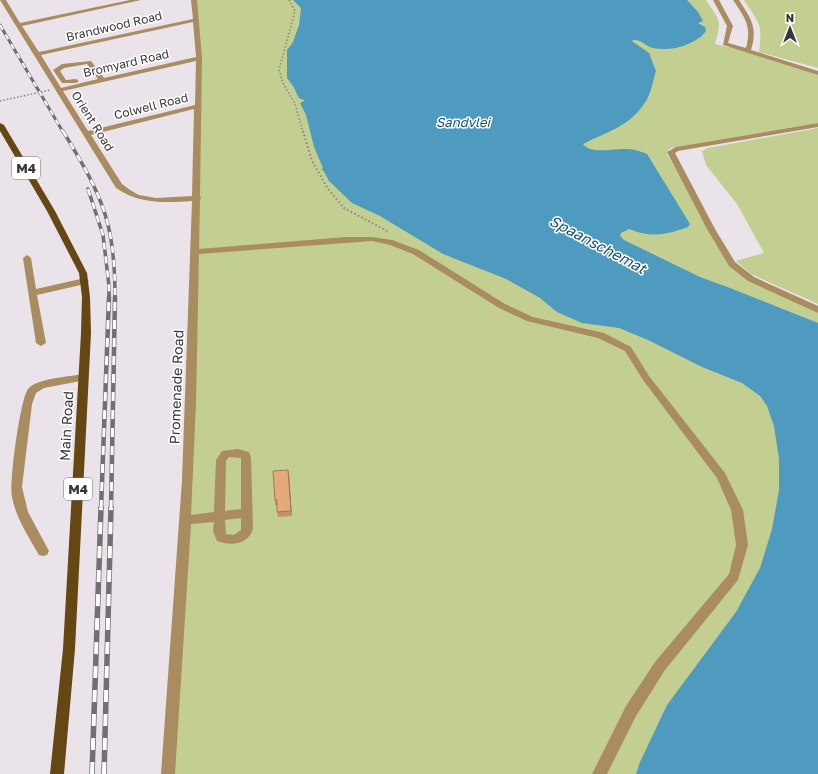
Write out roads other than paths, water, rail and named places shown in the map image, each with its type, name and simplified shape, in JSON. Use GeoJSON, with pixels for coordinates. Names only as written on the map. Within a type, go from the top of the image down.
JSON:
{"type":"FeatureCollection","features":[{"type":"Feature","properties":{"kind":"main road","name":"Main Road"},"geometry":{"type":"LineString","coordinates":[[0,125],[51,211],[78,262],[85,281],[86,319],[69,649],[57,774]]}},
{"type":"Feature","properties":{"kind":"street","name":"Orient Road"},"geometry":{"type":"LineString","coordinates":[[3,0],[119,186],[126,192],[146,199],[160,200],[197,198]]}},
{"type":"Feature","properties":{"kind":"street"},"geometry":{"type":"LineString","coordinates":[[19,25],[138,0]]}},
{"type":"Feature","properties":{"kind":"street","name":"Promenade Road"},"geometry":{"type":"LineString","coordinates":[[168,774],[186,520],[191,402],[199,106],[199,58],[194,0]]}},
{"type":"Feature","properties":{"kind":"street"},"geometry":{"type":"LineString","coordinates":[[716,0],[730,26],[725,44],[818,73]]}},
{"type":"Feature","properties":{"kind":"street"},"geometry":{"type":"LineString","coordinates":[[736,0],[752,26],[751,51]]}},
{"type":"Feature","properties":{"kind":"street","name":"Brandwood Road"},"geometry":{"type":"LineString","coordinates":[[38,54],[196,20]]}},
{"type":"Feature","properties":{"kind":"street","name":"Bromyard Road"},"geometry":{"type":"LineString","coordinates":[[58,89],[101,78],[199,58]]}},
{"type":"Feature","properties":{"kind":"street"},"geometry":{"type":"LineString","coordinates":[[89,62],[101,78],[64,82],[56,70],[62,66],[89,62]]}},
{"type":"Feature","properties":{"kind":"street","name":"Colwell Road"},"geometry":{"type":"LineString","coordinates":[[86,134],[199,106]]}},
{"type":"Feature","properties":{"kind":"street"},"geometry":{"type":"LineString","coordinates":[[818,124],[676,149],[671,152],[711,229],[735,267],[755,281],[818,310]]}},
{"type":"Feature","properties":{"kind":"street"},"geometry":{"type":"LineString","coordinates":[[195,252],[346,240],[372,239],[392,243],[416,252],[437,264],[486,297],[530,319],[600,335],[628,350],[646,378],[721,476],[737,510],[742,545],[734,576],[660,666],[631,711],[599,774]]}},
{"type":"Feature","properties":{"kind":"street"},"geometry":{"type":"LineString","coordinates":[[27,258],[42,343]]}},
{"type":"Feature","properties":{"kind":"street"},"geometry":{"type":"LineString","coordinates":[[32,293],[85,281]]}},
{"type":"Feature","properties":{"kind":"street"},"geometry":{"type":"LineString","coordinates":[[43,551],[25,519],[17,496],[16,487],[27,404],[32,392],[41,385],[83,378]]}},
{"type":"Feature","properties":{"kind":"street"},"geometry":{"type":"LineString","coordinates":[[242,453],[246,458],[246,532],[238,539],[232,540],[222,538],[220,535],[220,516],[221,460],[226,454],[242,453]]}},
{"type":"Feature","properties":{"kind":"street"},"geometry":{"type":"LineString","coordinates":[[186,520],[247,513]]}},
{"type":"Feature","properties":{"kind":"water","name":"Sandvlei"},"geometry":{"type":"Polygon","coordinates":[[[293,0],[687,0],[698,12],[703,21],[698,23],[705,27],[706,31],[702,36],[689,44],[675,48],[660,49],[650,47],[636,40],[632,41],[649,53],[656,71],[648,98],[640,110],[626,123],[583,144],[591,149],[597,150],[629,149],[647,154],[690,224],[688,227],[665,234],[645,234],[629,229],[621,233],[620,236],[624,240],[700,277],[818,323],[818,774],[636,774],[640,762],[667,705],[736,612],[760,568],[772,529],[779,490],[779,459],[774,426],[767,406],[760,396],[742,383],[702,367],[648,340],[619,328],[582,323],[557,312],[540,298],[506,279],[443,254],[380,216],[352,203],[329,181],[323,170],[321,170],[323,168],[314,147],[306,115],[300,103],[304,100],[299,98],[287,78],[287,50],[293,42],[299,25],[301,8],[293,0]]]}},
{"type":"Feature","properties":{"kind":"railway"},"geometry":{"type":"LineString","coordinates":[[0,25],[63,132]]}},
{"type":"Feature","properties":{"kind":"railway"},"geometry":{"type":"LineString","coordinates":[[63,131],[89,176],[104,212],[113,252],[115,298]]}},
{"type":"Feature","properties":{"kind":"railway"},"geometry":{"type":"LineString","coordinates":[[88,189],[103,235],[109,297]]}},
{"type":"Feature","properties":{"kind":"railway"},"geometry":{"type":"LineString","coordinates":[[101,509],[109,297]]}},
{"type":"Feature","properties":{"kind":"railway"},"geometry":{"type":"LineString","coordinates":[[111,509],[115,298]]}},
{"type":"Feature","properties":{"kind":"railway"},"geometry":{"type":"LineString","coordinates":[[92,774],[101,508]]}},
{"type":"Feature","properties":{"kind":"railway"},"geometry":{"type":"LineString","coordinates":[[104,774],[111,508]]}},
{"type":"Feature","properties":{"kind":"water label","name":"Spaanschemat"},"geometry":{"type":"Point","coordinates":[598,244]}}]}
